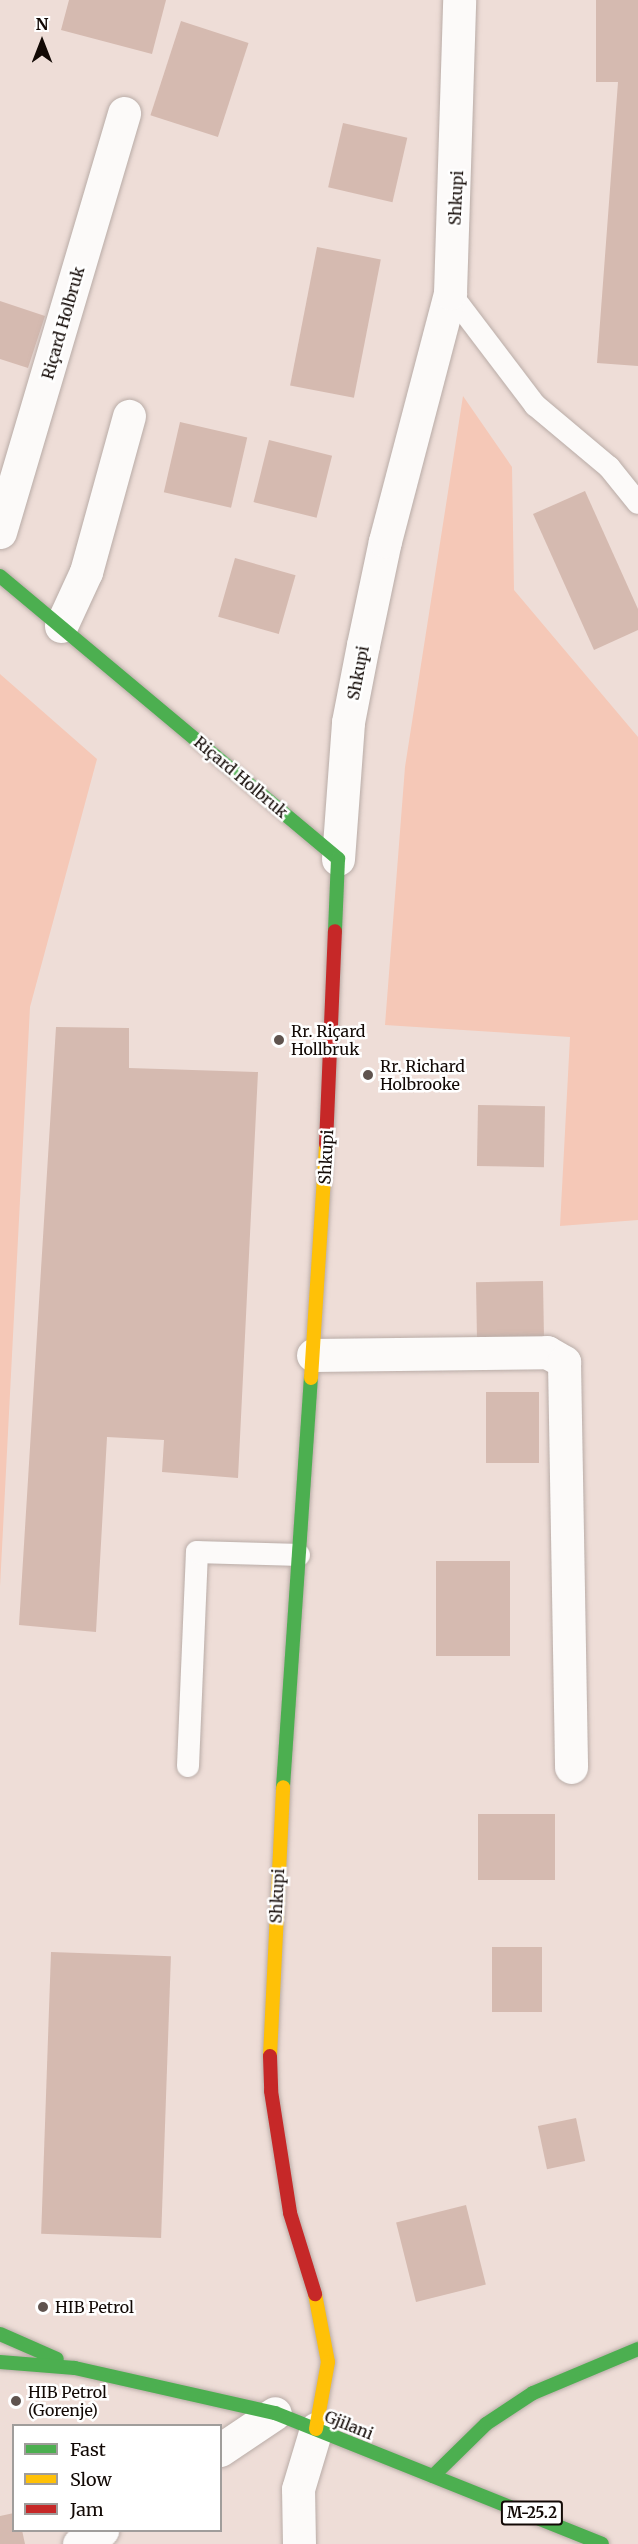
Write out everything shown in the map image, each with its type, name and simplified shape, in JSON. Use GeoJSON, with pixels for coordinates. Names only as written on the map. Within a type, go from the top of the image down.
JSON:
{"type":"FeatureCollection","features":[{"type":"Feature","properties":{"kind":"street","name":"Shkupi"},"geometry":{"type":"LineString","coordinates":[[316,2429],[328,2362],[323,2318],[290,2213],[271,2091],[271,2017],[298,1555],[314,1355],[338,859],[348,722],[385,542],[450,293],[459,0]]}},
{"type":"Feature","properties":{"kind":"street","name":"Riçard Holbruk"},"geometry":{"type":"LineString","coordinates":[[0,532],[124,113]]}},
{"type":"Feature","properties":{"kind":"street"},"geometry":{"type":"LineString","coordinates":[[61,626],[86,572],[129,416]]}},
{"type":"Feature","properties":{"kind":"street","name":"Riçard Holbruk"},"geometry":{"type":"LineString","coordinates":[[0,576],[338,859]]}},
{"type":"Feature","properties":{"kind":"street"},"geometry":{"type":"LineString","coordinates":[[314,1355],[547,1352],[564,1362],[571,1767]]}},
{"type":"Feature","properties":{"kind":"street","name":"Gjilani"},"geometry":{"type":"LineString","coordinates":[[0,2334],[75,2368]]}},
{"type":"Feature","properties":{"kind":"street"},"geometry":{"type":"LineString","coordinates":[[434,2476],[486,2424],[533,2393],[638,2349]]}},
{"type":"Feature","properties":{"kind":"street","name":"Gjilani"},"geometry":{"type":"LineString","coordinates":[[0,2362],[75,2368],[275,2413],[602,2544]]}},
{"type":"Feature","properties":{"kind":"street"},"geometry":{"type":"LineString","coordinates":[[222,2449],[275,2413]]}},
{"type":"Feature","properties":{"kind":"street"},"geometry":{"type":"LineString","coordinates":[[299,2544],[298,2489],[316,2429]]}},
{"type":"Feature","properties":{"kind":"street"},"geometry":{"type":"LineString","coordinates":[[79,2544],[99,2532]]}},
{"type":"Feature","properties":{"kind":"lane"},"geometry":{"type":"LineString","coordinates":[[450,293],[535,405],[609,467],[638,503]]}},
{"type":"Feature","properties":{"kind":"lane"},"geometry":{"type":"LineString","coordinates":[[188,1766],[196,1552],[298,1555]]}},
{"type":"Feature","properties":{"kind":"shaded area"},"geometry":{"type":"Polygon","coordinates":[[[463,396],[512,467],[514,590],[638,737],[638,1220],[560,1226],[570,1037],[385,1025],[405,767],[463,396]]]}},
{"type":"Feature","properties":{"kind":"shaded area"},"geometry":{"type":"Polygon","coordinates":[[[0,674],[97,759],[30,1007],[0,1587],[0,674]]]}},
{"type":"Feature","properties":{"kind":"building"},"geometry":{"type":"Polygon","coordinates":[[[69,0],[166,0],[152,54],[61,30],[69,0]]]}},
{"type":"Feature","properties":{"kind":"building"},"geometry":{"type":"Polygon","coordinates":[[[596,0],[638,0],[638,366],[597,363],[618,82],[596,82],[596,0]]]}},
{"type":"Feature","properties":{"kind":"building"},"geometry":{"type":"Polygon","coordinates":[[[181,21],[249,43],[218,137],[150,115],[181,21]]]}},
{"type":"Feature","properties":{"kind":"building"},"geometry":{"type":"Polygon","coordinates":[[[343,123],[407,138],[392,202],[328,187],[343,123]]]}},
{"type":"Feature","properties":{"kind":"building"},"geometry":{"type":"Polygon","coordinates":[[[317,247],[381,259],[354,398],[290,385],[317,247]]]}},
{"type":"Feature","properties":{"kind":"building"},"geometry":{"type":"Polygon","coordinates":[[[0,301],[45,316],[28,368],[0,359],[0,301]]]}},
{"type":"Feature","properties":{"kind":"building"},"geometry":{"type":"Polygon","coordinates":[[[180,422],[247,438],[231,508],[164,492],[180,422]]]}},
{"type":"Feature","properties":{"kind":"building"},"geometry":{"type":"Polygon","coordinates":[[[269,440],[332,456],[317,518],[254,502],[269,440]]]}},
{"type":"Feature","properties":{"kind":"building"},"geometry":{"type":"Polygon","coordinates":[[[585,491],[638,609],[638,630],[594,650],[533,514],[585,491]]]}},
{"type":"Feature","properties":{"kind":"building"},"geometry":{"type":"Polygon","coordinates":[[[235,558],[296,575],[279,634],[218,617],[235,558]]]}},
{"type":"Feature","properties":{"kind":"building"},"geometry":{"type":"Polygon","coordinates":[[[56,1027],[129,1028],[129,1068],[258,1072],[238,1478],[162,1472],[164,1440],[107,1437],[96,1632],[19,1625],[56,1027]]]}},
{"type":"Feature","properties":{"kind":"building"},"geometry":{"type":"Polygon","coordinates":[[[478,1105],[545,1106],[544,1167],[477,1166],[478,1105]]]}},
{"type":"Feature","properties":{"kind":"building"},"geometry":{"type":"Polygon","coordinates":[[[543,1281],[544,1338],[477,1339],[476,1282],[543,1281]]]}},
{"type":"Feature","properties":{"kind":"building"},"geometry":{"type":"Polygon","coordinates":[[[486,1392],[539,1392],[539,1463],[486,1463],[486,1392]]]}},
{"type":"Feature","properties":{"kind":"building"},"geometry":{"type":"Polygon","coordinates":[[[436,1561],[510,1561],[510,1656],[436,1656],[436,1561]]]}},
{"type":"Feature","properties":{"kind":"building"},"geometry":{"type":"Polygon","coordinates":[[[478,1814],[555,1814],[555,1880],[478,1880],[478,1814]]]}},
{"type":"Feature","properties":{"kind":"building"},"geometry":{"type":"Polygon","coordinates":[[[492,1947],[542,1947],[542,2012],[492,2012],[492,1947]]]}},
{"type":"Feature","properties":{"kind":"building"},"geometry":{"type":"Polygon","coordinates":[[[51,1952],[171,1956],[161,2238],[41,2234],[51,1952]]]}},
{"type":"Feature","properties":{"kind":"building"},"geometry":{"type":"Polygon","coordinates":[[[576,2118],[585,2161],[547,2169],[538,2126],[576,2118]]]}},
{"type":"Feature","properties":{"kind":"building"},"geometry":{"type":"Polygon","coordinates":[[[466,2205],[486,2285],[416,2302],[396,2222],[466,2205]]]}},
{"type":"Feature","properties":{"kind":"building"},"geometry":{"type":"Polygon","coordinates":[[[12,2513],[12,2532],[22,2532],[25,2544],[0,2544],[0,2516],[12,2513]]]}},
{"type":"Feature","properties":{"kind":"traffic: fast"},"geometry":{"type":"LineString","coordinates":[[0,576],[338,859],[335,931]]}},
{"type":"Feature","properties":{"kind":"traffic: fast"},"geometry":{"type":"LineString","coordinates":[[283,1787],[311,1378]]}},
{"type":"Feature","properties":{"kind":"traffic: fast"},"geometry":{"type":"LineString","coordinates":[[0,2334],[57,2359]]}},
{"type":"Feature","properties":{"kind":"traffic: fast"},"geometry":{"type":"LineString","coordinates":[[433,2476],[486,2424],[533,2393],[638,2349]]}},
{"type":"Feature","properties":{"kind":"traffic: fast"},"geometry":{"type":"LineString","coordinates":[[0,2362],[75,2368],[275,2413],[602,2544]]}},
{"type":"Feature","properties":{"kind":"traffic: slow"},"geometry":{"type":"LineString","coordinates":[[311,1378],[326,1144]]}},
{"type":"Feature","properties":{"kind":"traffic: slow"},"geometry":{"type":"LineString","coordinates":[[270,2056],[283,1787]]}},
{"type":"Feature","properties":{"kind":"traffic: slow"},"geometry":{"type":"LineString","coordinates":[[315,2294],[328,2362],[316,2429]]}},
{"type":"Feature","properties":{"kind":"traffic: jam"},"geometry":{"type":"LineString","coordinates":[[326,1144],[335,931]]}},
{"type":"Feature","properties":{"kind":"traffic: jam"},"geometry":{"type":"LineString","coordinates":[[270,2056],[271,2091],[290,2213],[315,2294]]}},
{"type":"Feature","properties":{"kind":"place","name":"Rr. Riçard Hollbruk"},"geometry":{"type":"Point","coordinates":[279,1040]}},
{"type":"Feature","properties":{"kind":"place","name":"Rr. Richard Holbrooke"},"geometry":{"type":"Point","coordinates":[368,1075]}},
{"type":"Feature","properties":{"kind":"place","name":"HIB Petrol"},"geometry":{"type":"Point","coordinates":[43,2307]}},
{"type":"Feature","properties":{"kind":"place","name":"HIB Petrol (Gorenje)"},"geometry":{"type":"Point","coordinates":[16,2401]}}]}
